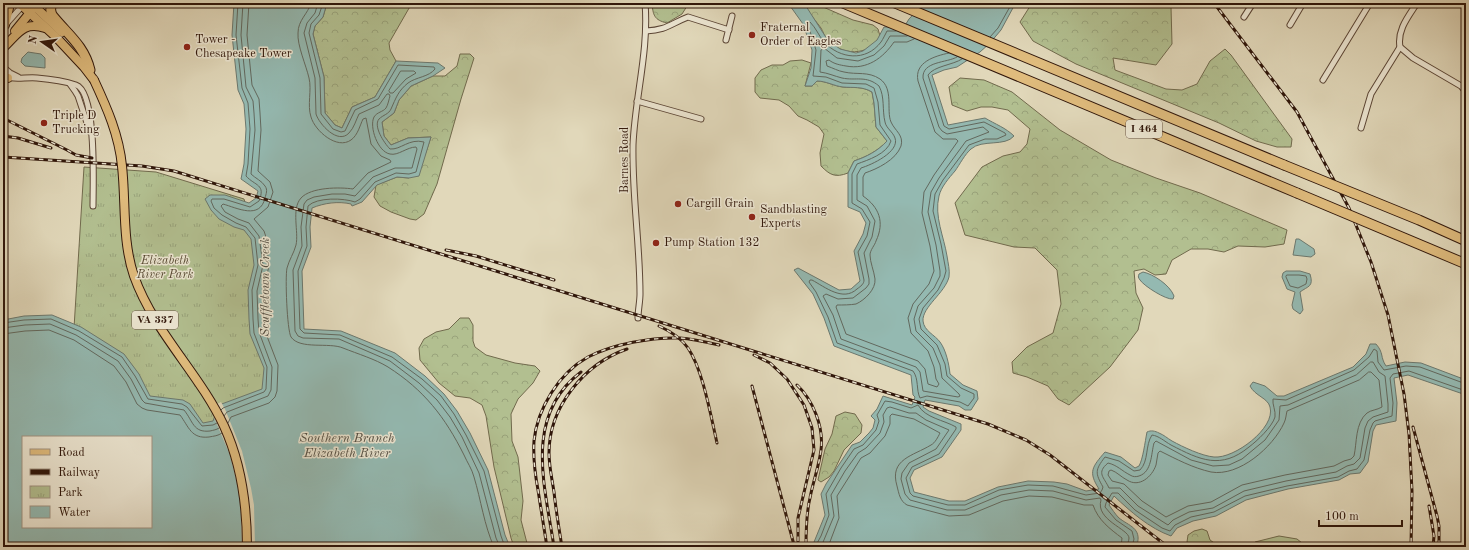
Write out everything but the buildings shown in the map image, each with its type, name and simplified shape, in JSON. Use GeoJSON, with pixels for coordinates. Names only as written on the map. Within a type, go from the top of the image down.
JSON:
{"type":"FeatureCollection","features":[{"type":"Feature","properties":{"kind":"highway"},"geometry":{"type":"LineString","coordinates":[[53,3],[50,11],[52,15],[80,47],[87,59],[90,70]]}},
{"type":"Feature","properties":{"kind":"highway","name":"I 464"},"geometry":{"type":"LineString","coordinates":[[843,3],[1466,264]]}},
{"type":"Feature","properties":{"kind":"highway","name":"I 464"},"geometry":{"type":"LineString","coordinates":[[899,5],[1419,220],[1466,241]]}},
{"type":"Feature","properties":{"kind":"main road"},"geometry":{"type":"LineString","coordinates":[[4,26],[9,8],[8,3]]}},
{"type":"Feature","properties":{"kind":"main road","name":"VA 337"},"geometry":{"type":"LineString","coordinates":[[22,4],[34,6],[69,38],[90,70],[112,119],[120,150],[126,234],[134,276],[154,319],[208,399],[224,427],[239,471],[243,489],[247,516],[247,547]]}},
{"type":"Feature","properties":{"kind":"main road"},"geometry":{"type":"LineString","coordinates":[[3,47],[34,6]]}},
{"type":"Feature","properties":{"kind":"main road","name":"VA 337"},"geometry":{"type":"LineString","coordinates":[[34,6],[48,29],[70,51],[94,80]]}},
{"type":"Feature","properties":{"kind":"main road"},"geometry":{"type":"LineString","coordinates":[[3,47],[28,26],[34,25],[48,29]]}},
{"type":"Feature","properties":{"kind":"street","name":"Barnes Road"},"geometry":{"type":"LineString","coordinates":[[638,318],[640,294],[634,198],[633,147],[646,30],[645,3]]}},
{"type":"Feature","properties":{"kind":"street"},"geometry":{"type":"LineString","coordinates":[[1244,17],[1253,3]]}},
{"type":"Feature","properties":{"kind":"street"},"geometry":{"type":"LineString","coordinates":[[1290,25],[1303,3]]}},
{"type":"Feature","properties":{"kind":"street"},"geometry":{"type":"LineString","coordinates":[[1323,80],[1370,3]]}},
{"type":"Feature","properties":{"kind":"street"},"geometry":{"type":"LineString","coordinates":[[1361,128],[1371,94],[1400,47],[1400,32],[1417,3]]}},
{"type":"Feature","properties":{"kind":"street"},"geometry":{"type":"LineString","coordinates":[[4,26],[22,4]]}},
{"type":"Feature","properties":{"kind":"street"},"geometry":{"type":"LineString","coordinates":[[726,40],[732,16]]}},
{"type":"Feature","properties":{"kind":"street"},"geometry":{"type":"LineString","coordinates":[[646,30],[657,30],[669,27],[688,17],[729,30]]}},
{"type":"Feature","properties":{"kind":"street"},"geometry":{"type":"LineString","coordinates":[[1400,47],[1413,58],[1461,86],[1466,92]]}},
{"type":"Feature","properties":{"kind":"street"},"geometry":{"type":"LineString","coordinates":[[3,67],[19,78]]}},
{"type":"Feature","properties":{"kind":"street"},"geometry":{"type":"LineString","coordinates":[[5,77],[37,78],[70,84],[75,91],[91,136],[93,159],[92,206]]}},
{"type":"Feature","properties":{"kind":"street"},"geometry":{"type":"LineString","coordinates":[[637,101],[701,119]]}},
{"type":"Feature","properties":{"kind":"green space"},"geometry":{"type":"Polygon","coordinates":[[[327,3],[412,3],[389,43],[390,50],[396,61],[375,97],[352,107],[342,128],[335,125],[325,113],[324,77],[313,34],[315,26],[323,17],[327,3]]]}},
{"type":"Feature","properties":{"kind":"green space"},"geometry":{"type":"Polygon","coordinates":[[[652,3],[689,3],[682,14],[667,23],[657,19],[653,11],[652,3]]]}},
{"type":"Feature","properties":{"kind":"green space"},"geometry":{"type":"Polygon","coordinates":[[[809,3],[814,3],[853,20],[873,25],[878,29],[880,36],[869,48],[862,51],[855,52],[840,49],[826,38],[821,28],[806,7],[809,3]]]}},
{"type":"Feature","properties":{"kind":"green space"},"geometry":{"type":"Polygon","coordinates":[[[1032,3],[1166,3],[1171,7],[1172,44],[1156,65],[1113,58],[1115,70],[1166,89],[1182,90],[1197,84],[1210,61],[1225,49],[1231,55],[1292,139],[1291,147],[1277,147],[1256,141],[1219,123],[1076,64],[1033,41],[1020,22],[1032,3]]]}},
{"type":"Feature","properties":{"kind":"green space"},"geometry":{"type":"Polygon","coordinates":[[[460,54],[470,54],[474,58],[437,184],[424,214],[416,220],[391,212],[380,206],[374,197],[376,185],[397,177],[409,178],[425,155],[431,137],[408,138],[391,145],[384,136],[382,122],[394,113],[399,100],[411,86],[433,76],[445,76],[457,66],[460,54]]]}},
{"type":"Feature","properties":{"kind":"green space"},"geometry":{"type":"Polygon","coordinates":[[[802,60],[811,63],[805,86],[812,86],[817,81],[820,81],[840,86],[861,88],[872,92],[876,127],[887,141],[872,153],[854,161],[848,173],[833,175],[821,166],[820,153],[824,134],[819,127],[798,116],[789,106],[779,100],[760,98],[755,92],[755,78],[761,70],[772,65],[783,65],[790,61],[802,60]]]}},
{"type":"Feature","properties":{"kind":"green space"},"geometry":{"type":"Polygon","coordinates":[[[960,78],[984,80],[1012,92],[1060,130],[1111,160],[1156,178],[1200,193],[1287,230],[1284,244],[1265,247],[1238,246],[1224,252],[1208,249],[1191,249],[1172,260],[1166,274],[1155,275],[1144,269],[1134,271],[1136,293],[1143,308],[1138,330],[1110,367],[1069,405],[1058,399],[1048,386],[1013,373],[1012,362],[1027,347],[1053,333],[1061,304],[1057,270],[1035,248],[1014,247],[965,235],[955,203],[982,167],[1003,156],[1020,152],[1027,144],[1030,129],[1008,110],[992,107],[981,107],[967,111],[952,105],[949,87],[960,78]]]}},
{"type":"Feature","properties":{"kind":"green space","name":"Elizabeth River Park"},"geometry":{"type":"Polygon","coordinates":[[[84,167],[156,172],[244,199],[255,234],[266,367],[263,392],[212,424],[203,424],[149,398],[74,328],[84,167]]]}},
{"type":"Feature","properties":{"kind":"green space"},"geometry":{"type":"Polygon","coordinates":[[[460,318],[469,318],[473,325],[473,341],[475,347],[486,355],[515,363],[535,366],[540,371],[533,383],[518,399],[511,414],[512,441],[518,457],[523,501],[521,520],[528,547],[514,547],[511,538],[494,467],[486,416],[482,405],[470,398],[455,396],[439,383],[420,360],[419,348],[424,339],[436,332],[449,329],[460,318]]]}},
{"type":"Feature","properties":{"kind":"green space"},"geometry":{"type":"Polygon","coordinates":[[[845,412],[855,414],[862,425],[861,433],[844,450],[834,471],[829,477],[821,482],[818,480],[825,449],[832,434],[836,416],[845,412]]]}},
{"type":"Feature","properties":{"kind":"green space"},"geometry":{"type":"Polygon","coordinates":[[[1202,529],[1207,531],[1210,540],[1220,547],[1194,547],[1187,542],[1188,535],[1194,531],[1202,529]]]}},
{"type":"Feature","properties":{"kind":"green space"},"geometry":{"type":"Polygon","coordinates":[[[1279,536],[1297,539],[1307,547],[1253,547],[1255,542],[1279,536]]]}},
{"type":"Feature","properties":{"kind":"water","name":"Southern Branch Elizabeth River"},"geometry":{"type":"Polygon","coordinates":[[[234,3],[327,3],[323,17],[315,26],[313,34],[324,77],[325,113],[335,125],[342,128],[352,107],[375,97],[396,61],[438,63],[445,68],[433,76],[411,86],[399,100],[394,113],[382,122],[384,136],[391,145],[408,138],[431,137],[419,176],[409,178],[397,177],[377,185],[362,202],[352,206],[351,204],[346,203],[336,203],[312,208],[310,227],[311,247],[302,271],[304,329],[341,331],[395,353],[425,376],[444,394],[457,411],[470,433],[488,470],[505,535],[510,547],[3,547],[3,320],[24,316],[52,315],[81,327],[124,354],[139,374],[150,396],[183,400],[190,404],[203,423],[213,421],[219,405],[262,389],[264,368],[250,334],[248,290],[254,265],[251,239],[244,230],[234,227],[219,219],[211,210],[205,199],[210,195],[225,195],[249,203],[256,198],[258,191],[241,179],[244,164],[246,129],[244,104],[238,90],[232,35],[234,3]]]}},
{"type":"Feature","properties":{"kind":"water"},"geometry":{"type":"Polygon","coordinates":[[[788,3],[804,3],[827,39],[840,49],[856,53],[863,51],[877,40],[884,27],[904,27],[909,19],[924,3],[1036,3],[1014,6],[1001,30],[980,52],[957,67],[932,75],[948,125],[985,118],[1004,128],[1014,136],[1005,141],[981,144],[971,149],[946,183],[939,196],[938,211],[947,256],[949,277],[943,289],[926,310],[923,321],[925,328],[938,339],[942,345],[947,357],[950,374],[963,385],[977,391],[978,399],[971,410],[965,410],[959,406],[925,400],[923,407],[929,411],[961,424],[961,430],[942,457],[914,470],[910,478],[914,492],[949,501],[965,501],[998,487],[1028,481],[1067,484],[1086,491],[1099,489],[1093,478],[1093,470],[1094,466],[1105,452],[1121,457],[1135,468],[1139,466],[1143,455],[1147,432],[1150,431],[1154,431],[1198,453],[1209,456],[1222,456],[1232,453],[1252,441],[1260,433],[1267,424],[1270,415],[1270,407],[1267,401],[1250,386],[1253,382],[1265,386],[1277,396],[1284,396],[1353,367],[1366,354],[1370,344],[1376,344],[1386,366],[1405,362],[1421,363],[1466,380],[1466,395],[1408,375],[1394,378],[1397,403],[1396,421],[1376,425],[1373,431],[1368,462],[1360,473],[1350,474],[1339,480],[1288,489],[1246,500],[1216,516],[1193,521],[1177,528],[1171,536],[1155,529],[1134,514],[1114,496],[1109,505],[1119,518],[1134,528],[1138,535],[1137,545],[1133,547],[812,547],[825,515],[821,494],[852,445],[860,442],[873,428],[875,420],[871,416],[877,409],[883,396],[912,405],[915,397],[913,395],[911,375],[834,346],[824,318],[813,294],[794,270],[798,268],[839,290],[851,289],[860,281],[854,251],[863,234],[866,223],[860,212],[848,207],[848,173],[854,161],[872,153],[887,141],[876,127],[872,92],[861,88],[840,86],[820,81],[817,81],[812,86],[805,86],[811,68],[812,50],[803,24],[788,3]]]}},
{"type":"Feature","properties":{"kind":"water"},"geometry":{"type":"Polygon","coordinates":[[[28,52],[41,54],[45,58],[45,68],[25,66],[21,62],[22,58],[28,52]]]}},
{"type":"Feature","properties":{"kind":"water"},"geometry":{"type":"Polygon","coordinates":[[[1296,239],[1299,239],[1314,249],[1315,254],[1311,257],[1293,255],[1296,239]]]}},
{"type":"Feature","properties":{"kind":"water"},"geometry":{"type":"Polygon","coordinates":[[[1286,271],[1300,271],[1310,274],[1310,286],[1300,292],[1303,310],[1300,314],[1293,309],[1292,305],[1295,292],[1287,289],[1282,277],[1283,273],[1286,271]]]}},
{"type":"Feature","properties":{"kind":"water"},"geometry":{"type":"Polygon","coordinates":[[[1143,272],[1165,284],[1172,292],[1174,296],[1173,299],[1161,295],[1142,283],[1138,276],[1143,272]]]}},
{"type":"Feature","properties":{"kind":"pier"},"geometry":{"type":"Polygon","coordinates":[[[221,402],[242,451],[251,488],[254,505],[255,547],[242,547],[239,491],[230,455],[213,415],[217,404],[221,402]]]}},
{"type":"Feature","properties":{"kind":"railway"},"geometry":{"type":"LineString","coordinates":[[1214,3],[1297,112],[1349,208],[1371,262],[1388,315],[1404,394],[1409,434],[1412,491],[1411,547]]}},
{"type":"Feature","properties":{"kind":"railway"},"geometry":{"type":"LineString","coordinates":[[3,118],[76,155],[92,158]]}},
{"type":"Feature","properties":{"kind":"railway"},"geometry":{"type":"LineString","coordinates":[[3,136],[18,138],[51,148]]}},
{"type":"Feature","properties":{"kind":"railway"},"geometry":{"type":"LineString","coordinates":[[3,157],[142,166],[174,171],[988,424],[1026,440],[1050,455],[1168,547]]}},
{"type":"Feature","properties":{"kind":"railway"},"geometry":{"type":"LineString","coordinates":[[446,250],[476,256],[554,280]]}},
{"type":"Feature","properties":{"kind":"railway"},"geometry":{"type":"LineString","coordinates":[[659,326],[679,338],[688,348],[693,357],[706,394],[717,443]]}},
{"type":"Feature","properties":{"kind":"railway"},"geometry":{"type":"LineString","coordinates":[[547,547],[535,472],[534,441],[536,429],[545,405],[559,382],[577,364],[588,357],[609,348],[633,342],[680,338],[719,345]]}},
{"type":"Feature","properties":{"kind":"railway"},"geometry":{"type":"LineString","coordinates":[[562,547],[549,458],[551,436],[555,419],[562,404],[583,376],[611,356],[627,349]]}},
{"type":"Feature","properties":{"kind":"railway"},"geometry":{"type":"LineString","coordinates":[[754,355],[770,363],[787,379],[804,405],[812,428],[814,450],[798,518],[798,547]]}},
{"type":"Feature","properties":{"kind":"railway"},"geometry":{"type":"LineString","coordinates":[[554,547],[543,476],[542,453],[545,431],[551,409],[563,390],[581,372]]}},
{"type":"Feature","properties":{"kind":"railway"},"geometry":{"type":"LineString","coordinates":[[797,385],[808,398],[816,414],[821,432],[821,450],[808,510],[806,547]]}},
{"type":"Feature","properties":{"kind":"railway"},"geometry":{"type":"LineString","coordinates":[[752,386],[794,545]]}},
{"type":"Feature","properties":{"kind":"railway"},"geometry":{"type":"LineString","coordinates":[[1413,427],[1437,516],[1439,526],[1439,547]]}},
{"type":"Feature","properties":{"kind":"railway"},"geometry":{"type":"LineString","coordinates":[[1429,506],[1434,536],[1433,547]]}},
{"type":"Feature","properties":{"kind":"place","name":"Fraternal Order of Eagles"},"geometry":{"type":"Point","coordinates":[752,35]}},
{"type":"Feature","properties":{"kind":"place","name":"Tower - Chesapeake Tower"},"geometry":{"type":"Point","coordinates":[187,47]}},
{"type":"Feature","properties":{"kind":"place","name":"Triple D Trucking"},"geometry":{"type":"Point","coordinates":[44,123]}},
{"type":"Feature","properties":{"kind":"place","name":"Cargill Grain"},"geometry":{"type":"Point","coordinates":[678,204]}},
{"type":"Feature","properties":{"kind":"place","name":"Sandblasting Experts"},"geometry":{"type":"Point","coordinates":[752,217]}},
{"type":"Feature","properties":{"kind":"place","name":"Pump Station 132"},"geometry":{"type":"Point","coordinates":[656,243]}},
{"type":"Feature","properties":{"kind":"water label","name":"Scuffletown Creek"},"geometry":{"type":"Point","coordinates":[265,287]}}]}
